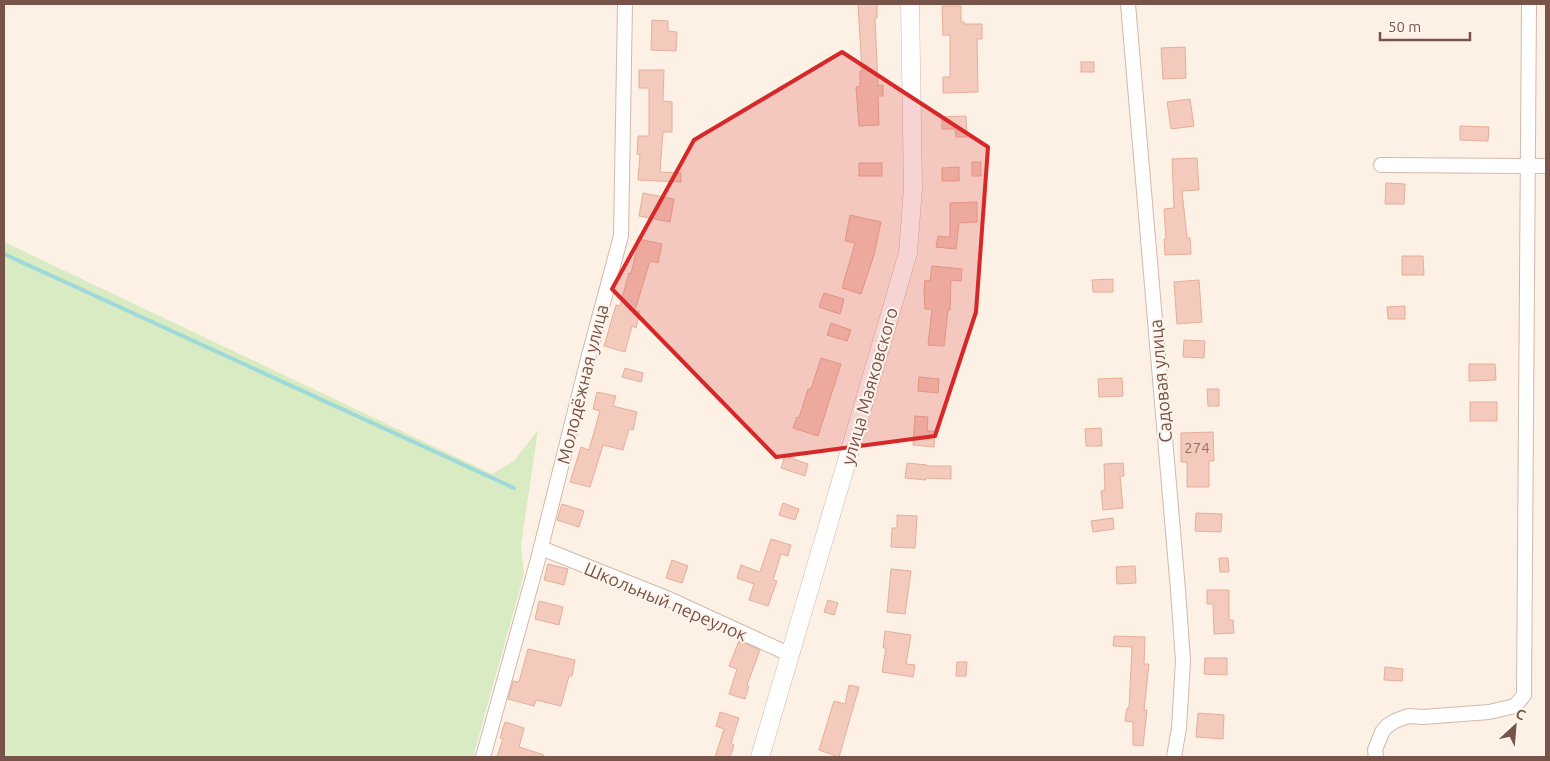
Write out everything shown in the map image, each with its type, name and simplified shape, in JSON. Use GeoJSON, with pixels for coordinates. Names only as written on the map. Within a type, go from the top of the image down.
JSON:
{"type":"FeatureCollection","features":[{"type":"Feature","properties":{"kind":"street","name":"Молодёжная улица"},"geometry":{"type":"LineString","coordinates":[[483,757],[541,548],[621,236],[626,4]]}},
{"type":"Feature","properties":{"kind":"street","name":"улица Маяковского"},"geometry":{"type":"LineString","coordinates":[[760,757],[908,253],[913,188],[910,4]]}},
{"type":"Feature","properties":{"kind":"street","name":"Садовая улица"},"geometry":{"type":"LineString","coordinates":[[1128,4],[1178,590],[1182,661],[1179,728],[1174,757]]}},
{"type":"Feature","properties":{"kind":"street"},"geometry":{"type":"LineString","coordinates":[[1376,757],[1375,750],[1382,732],[1395,721],[1408,716],[1423,717],[1488,712],[1515,706],[1524,695],[1529,4]]}},
{"type":"Feature","properties":{"kind":"street"},"geometry":{"type":"LineString","coordinates":[[1381,166],[1546,166]]}},
{"type":"Feature","properties":{"kind":"street","name":"Школьный переулок"},"geometry":{"type":"LineString","coordinates":[[541,548],[669,599],[791,655]]}},
{"type":"Feature","properties":{"kind":"highlighted area"},"geometry":{"type":"Polygon","coordinates":[[[842,52],[988,147],[976,312],[935,436],[776,457],[612,289],[694,140],[842,52]]]}},
{"type":"Feature","properties":{"kind":"green space"},"geometry":{"type":"Polygon","coordinates":[[[4,242],[492,474],[514,461],[538,430],[521,545],[524,574],[473,757],[4,757],[4,242]]]}},
{"type":"Feature","properties":{"kind":"building"},"geometry":{"type":"Polygon","coordinates":[[[858,4],[877,4],[877,18],[875,18],[878,86],[883,85],[883,96],[878,96],[879,125],[859,126],[856,87],[860,86],[860,71],[862,71],[858,4]]]}},
{"type":"Feature","properties":{"kind":"building"},"geometry":{"type":"Polygon","coordinates":[[[942,6],[961,6],[961,22],[964,22],[964,24],[982,24],[982,39],[977,39],[978,92],[943,93],[943,77],[950,77],[950,35],[943,35],[942,6]]]}},
{"type":"Feature","properties":{"kind":"building"},"geometry":{"type":"Polygon","coordinates":[[[652,20],[668,21],[668,31],[677,32],[676,51],[651,50],[652,20]]]}},
{"type":"Feature","properties":{"kind":"building"},"geometry":{"type":"Polygon","coordinates":[[[1185,47],[1186,78],[1163,79],[1161,48],[1185,47]]]}},
{"type":"Feature","properties":{"kind":"building"},"geometry":{"type":"Polygon","coordinates":[[[1081,62],[1094,62],[1094,72],[1081,72],[1081,62]]]}},
{"type":"Feature","properties":{"kind":"building"},"geometry":{"type":"Polygon","coordinates":[[[639,70],[664,70],[663,101],[672,102],[672,132],[663,132],[660,172],[681,173],[681,182],[638,180],[640,155],[637,154],[638,136],[649,136],[649,88],[639,88],[639,70]]]}},
{"type":"Feature","properties":{"kind":"building"},"geometry":{"type":"Polygon","coordinates":[[[1190,99],[1194,126],[1171,129],[1167,102],[1190,99]]]}},
{"type":"Feature","properties":{"kind":"building"},"geometry":{"type":"Polygon","coordinates":[[[966,116],[967,137],[956,137],[955,129],[942,129],[942,117],[966,116]]]}},
{"type":"Feature","properties":{"kind":"building"},"geometry":{"type":"Polygon","coordinates":[[[1460,126],[1489,127],[1488,141],[1460,140],[1460,126]]]}},
{"type":"Feature","properties":{"kind":"building"},"geometry":{"type":"Polygon","coordinates":[[[1197,158],[1199,190],[1182,191],[1187,238],[1190,238],[1191,254],[1165,255],[1164,209],[1174,208],[1172,159],[1197,158]]]}},
{"type":"Feature","properties":{"kind":"building"},"geometry":{"type":"Polygon","coordinates":[[[972,162],[981,162],[981,176],[972,176],[972,162]]]}},
{"type":"Feature","properties":{"kind":"building"},"geometry":{"type":"Polygon","coordinates":[[[859,163],[882,163],[882,176],[859,176],[859,163]]]}},
{"type":"Feature","properties":{"kind":"building"},"geometry":{"type":"Polygon","coordinates":[[[959,167],[959,181],[942,181],[942,168],[959,167]]]}},
{"type":"Feature","properties":{"kind":"building"},"geometry":{"type":"Polygon","coordinates":[[[1386,183],[1405,184],[1404,204],[1385,204],[1386,183]]]}},
{"type":"Feature","properties":{"kind":"building"},"geometry":{"type":"Polygon","coordinates":[[[643,193],[674,199],[670,222],[639,216],[643,193]]]}},
{"type":"Feature","properties":{"kind":"building"},"geometry":{"type":"Polygon","coordinates":[[[977,202],[977,222],[959,223],[956,249],[936,247],[938,236],[950,237],[950,203],[977,202]]]}},
{"type":"Feature","properties":{"kind":"building"},"geometry":{"type":"Polygon","coordinates":[[[850,215],[881,222],[874,255],[861,294],[842,288],[855,243],[845,241],[850,215]]]}},
{"type":"Feature","properties":{"kind":"building"},"geometry":{"type":"Polygon","coordinates":[[[639,239],[662,244],[658,263],[650,261],[635,310],[640,312],[636,328],[632,326],[625,352],[604,346],[616,305],[620,306],[629,273],[631,274],[639,239]]]}},
{"type":"Feature","properties":{"kind":"building"},"geometry":{"type":"Polygon","coordinates":[[[1402,256],[1423,256],[1424,275],[1402,275],[1402,256]]]}},
{"type":"Feature","properties":{"kind":"building"},"geometry":{"type":"Polygon","coordinates":[[[932,266],[962,269],[961,281],[951,280],[950,310],[948,310],[944,346],[928,345],[932,309],[925,309],[924,292],[925,280],[930,281],[932,266]]]}},
{"type":"Feature","properties":{"kind":"building"},"geometry":{"type":"Polygon","coordinates":[[[1113,279],[1113,292],[1093,292],[1092,280],[1113,279]]]}},
{"type":"Feature","properties":{"kind":"building"},"geometry":{"type":"Polygon","coordinates":[[[1199,280],[1202,322],[1177,324],[1174,282],[1199,280]]]}},
{"type":"Feature","properties":{"kind":"building"},"geometry":{"type":"Polygon","coordinates":[[[824,293],[844,299],[840,314],[819,307],[824,293]]]}},
{"type":"Feature","properties":{"kind":"building"},"geometry":{"type":"Polygon","coordinates":[[[1405,306],[1405,319],[1388,319],[1387,307],[1405,306]]]}},
{"type":"Feature","properties":{"kind":"building"},"geometry":{"type":"Polygon","coordinates":[[[831,323],[851,330],[847,341],[827,335],[831,323]]]}},
{"type":"Feature","properties":{"kind":"building"},"geometry":{"type":"Polygon","coordinates":[[[1184,340],[1205,341],[1204,358],[1183,357],[1184,340]]]}},
{"type":"Feature","properties":{"kind":"building"},"geometry":{"type":"Polygon","coordinates":[[[821,358],[841,364],[818,436],[793,428],[797,417],[799,418],[808,389],[811,389],[821,358]]]}},
{"type":"Feature","properties":{"kind":"building"},"geometry":{"type":"Polygon","coordinates":[[[1469,364],[1495,364],[1496,380],[1469,381],[1469,364]]]}},
{"type":"Feature","properties":{"kind":"building"},"geometry":{"type":"Polygon","coordinates":[[[625,368],[643,373],[641,382],[622,377],[625,368]]]}},
{"type":"Feature","properties":{"kind":"building"},"geometry":{"type":"Polygon","coordinates":[[[919,377],[939,379],[938,393],[918,391],[919,377]]]}},
{"type":"Feature","properties":{"kind":"building"},"geometry":{"type":"Polygon","coordinates":[[[1122,378],[1123,396],[1099,397],[1098,379],[1122,378]]]}},
{"type":"Feature","properties":{"kind":"building"},"geometry":{"type":"Polygon","coordinates":[[[1207,389],[1219,389],[1219,406],[1208,406],[1207,389]]]}},
{"type":"Feature","properties":{"kind":"building"},"geometry":{"type":"Polygon","coordinates":[[[597,392],[616,396],[613,406],[637,412],[633,430],[629,429],[623,450],[603,445],[590,487],[570,482],[581,447],[589,450],[600,411],[593,409],[597,392]]]}},
{"type":"Feature","properties":{"kind":"building"},"geometry":{"type":"Polygon","coordinates":[[[1470,402],[1497,402],[1497,421],[1470,421],[1470,402]]]}},
{"type":"Feature","properties":{"kind":"building"},"geometry":{"type":"Polygon","coordinates":[[[915,416],[928,417],[927,431],[935,431],[934,447],[913,445],[915,416]]]}},
{"type":"Feature","properties":{"kind":"building"},"geometry":{"type":"Polygon","coordinates":[[[1101,428],[1102,446],[1086,446],[1085,429],[1101,428]]]}},
{"type":"Feature","properties":{"kind":"building"},"geometry":{"type":"Polygon","coordinates":[[[1213,432],[1214,461],[1209,461],[1209,487],[1187,487],[1187,462],[1181,462],[1181,433],[1213,432]]]}},
{"type":"Feature","properties":{"kind":"building"},"geometry":{"type":"Polygon","coordinates":[[[785,456],[808,464],[805,476],[781,468],[785,456]]]}},
{"type":"Feature","properties":{"kind":"building"},"geometry":{"type":"Polygon","coordinates":[[[907,463],[927,466],[951,466],[951,479],[926,478],[926,480],[905,478],[907,463]]]}},
{"type":"Feature","properties":{"kind":"building"},"geometry":{"type":"Polygon","coordinates":[[[1123,463],[1124,476],[1120,476],[1123,508],[1103,510],[1101,491],[1105,490],[1104,464],[1123,463]]]}},
{"type":"Feature","properties":{"kind":"building"},"geometry":{"type":"Polygon","coordinates":[[[783,503],[799,509],[795,520],[779,515],[783,503]]]}},
{"type":"Feature","properties":{"kind":"building"},"geometry":{"type":"Polygon","coordinates":[[[562,504],[584,511],[579,527],[557,520],[562,504]]]}},
{"type":"Feature","properties":{"kind":"building"},"geometry":{"type":"Polygon","coordinates":[[[1196,513],[1222,514],[1221,532],[1195,531],[1196,513]]]}},
{"type":"Feature","properties":{"kind":"building"},"geometry":{"type":"Polygon","coordinates":[[[897,515],[917,516],[915,548],[891,547],[892,528],[897,528],[897,515]]]}},
{"type":"Feature","properties":{"kind":"building"},"geometry":{"type":"Polygon","coordinates":[[[1113,518],[1114,529],[1093,532],[1091,521],[1113,518]]]}},
{"type":"Feature","properties":{"kind":"building"},"geometry":{"type":"Polygon","coordinates":[[[771,539],[791,545],[788,556],[781,554],[773,580],[777,581],[768,606],[749,600],[754,584],[737,578],[741,565],[760,572],[771,539]]]}},
{"type":"Feature","properties":{"kind":"building"},"geometry":{"type":"Polygon","coordinates":[[[1219,558],[1228,558],[1229,572],[1220,572],[1219,558]]]}},
{"type":"Feature","properties":{"kind":"building"},"geometry":{"type":"Polygon","coordinates":[[[672,560],[688,566],[682,583],[666,578],[672,560]]]}},
{"type":"Feature","properties":{"kind":"building"},"geometry":{"type":"Polygon","coordinates":[[[548,564],[568,569],[564,585],[544,580],[548,564]]]}},
{"type":"Feature","properties":{"kind":"building"},"geometry":{"type":"Polygon","coordinates":[[[1135,566],[1136,583],[1117,584],[1116,567],[1135,566]]]}},
{"type":"Feature","properties":{"kind":"building"},"geometry":{"type":"Polygon","coordinates":[[[891,569],[911,571],[905,614],[887,612],[891,569]]]}},
{"type":"Feature","properties":{"kind":"building"},"geometry":{"type":"Polygon","coordinates":[[[1207,590],[1229,590],[1229,620],[1233,620],[1234,633],[1214,634],[1213,604],[1207,604],[1207,590]]]}},
{"type":"Feature","properties":{"kind":"building"},"geometry":{"type":"Polygon","coordinates":[[[828,600],[838,603],[834,615],[824,612],[828,600]]]}},
{"type":"Feature","properties":{"kind":"building"},"geometry":{"type":"Polygon","coordinates":[[[539,601],[563,607],[559,625],[535,619],[539,601]]]}},
{"type":"Feature","properties":{"kind":"building"},"geometry":{"type":"Polygon","coordinates":[[[885,631],[911,635],[906,664],[915,665],[913,677],[882,672],[886,648],[883,648],[885,631]]]}},
{"type":"Feature","properties":{"kind":"building"},"geometry":{"type":"Polygon","coordinates":[[[1114,636],[1145,637],[1144,664],[1149,664],[1144,710],[1147,710],[1143,746],[1133,745],[1133,722],[1125,721],[1127,708],[1129,708],[1132,647],[1113,646],[1114,636]]]}},
{"type":"Feature","properties":{"kind":"building"},"geometry":{"type":"Polygon","coordinates":[[[739,641],[760,650],[747,685],[749,686],[745,699],[729,694],[737,669],[729,666],[739,641]]]}},
{"type":"Feature","properties":{"kind":"building"},"geometry":{"type":"Polygon","coordinates":[[[528,649],[575,660],[572,676],[569,676],[561,706],[536,700],[534,706],[508,699],[513,681],[519,682],[528,649]]]}},
{"type":"Feature","properties":{"kind":"building"},"geometry":{"type":"Polygon","coordinates":[[[1205,658],[1227,658],[1227,675],[1204,674],[1205,658]]]}},
{"type":"Feature","properties":{"kind":"building"},"geometry":{"type":"Polygon","coordinates":[[[957,662],[967,662],[966,676],[956,676],[957,662]]]}},
{"type":"Feature","properties":{"kind":"building"},"geometry":{"type":"Polygon","coordinates":[[[1385,667],[1403,669],[1402,681],[1384,680],[1385,667]]]}},
{"type":"Feature","properties":{"kind":"building"},"geometry":{"type":"Polygon","coordinates":[[[849,685],[859,687],[839,757],[819,750],[834,701],[845,704],[849,685]]]}},
{"type":"Feature","properties":{"kind":"building"},"geometry":{"type":"Polygon","coordinates":[[[720,712],[739,718],[731,743],[734,745],[730,757],[715,757],[724,729],[716,726],[720,712]]]}},
{"type":"Feature","properties":{"kind":"building"},"geometry":{"type":"Polygon","coordinates":[[[1198,713],[1224,715],[1223,739],[1196,737],[1198,713]]]}},
{"type":"Feature","properties":{"kind":"building"},"geometry":{"type":"Polygon","coordinates":[[[505,722],[524,728],[519,747],[544,755],[543,757],[497,757],[503,739],[500,738],[505,722]]]}},
{"type":"Feature","properties":{"kind":"waterway"},"geometry":{"type":"LineString","coordinates":[[4,254],[514,488]]}}]}
